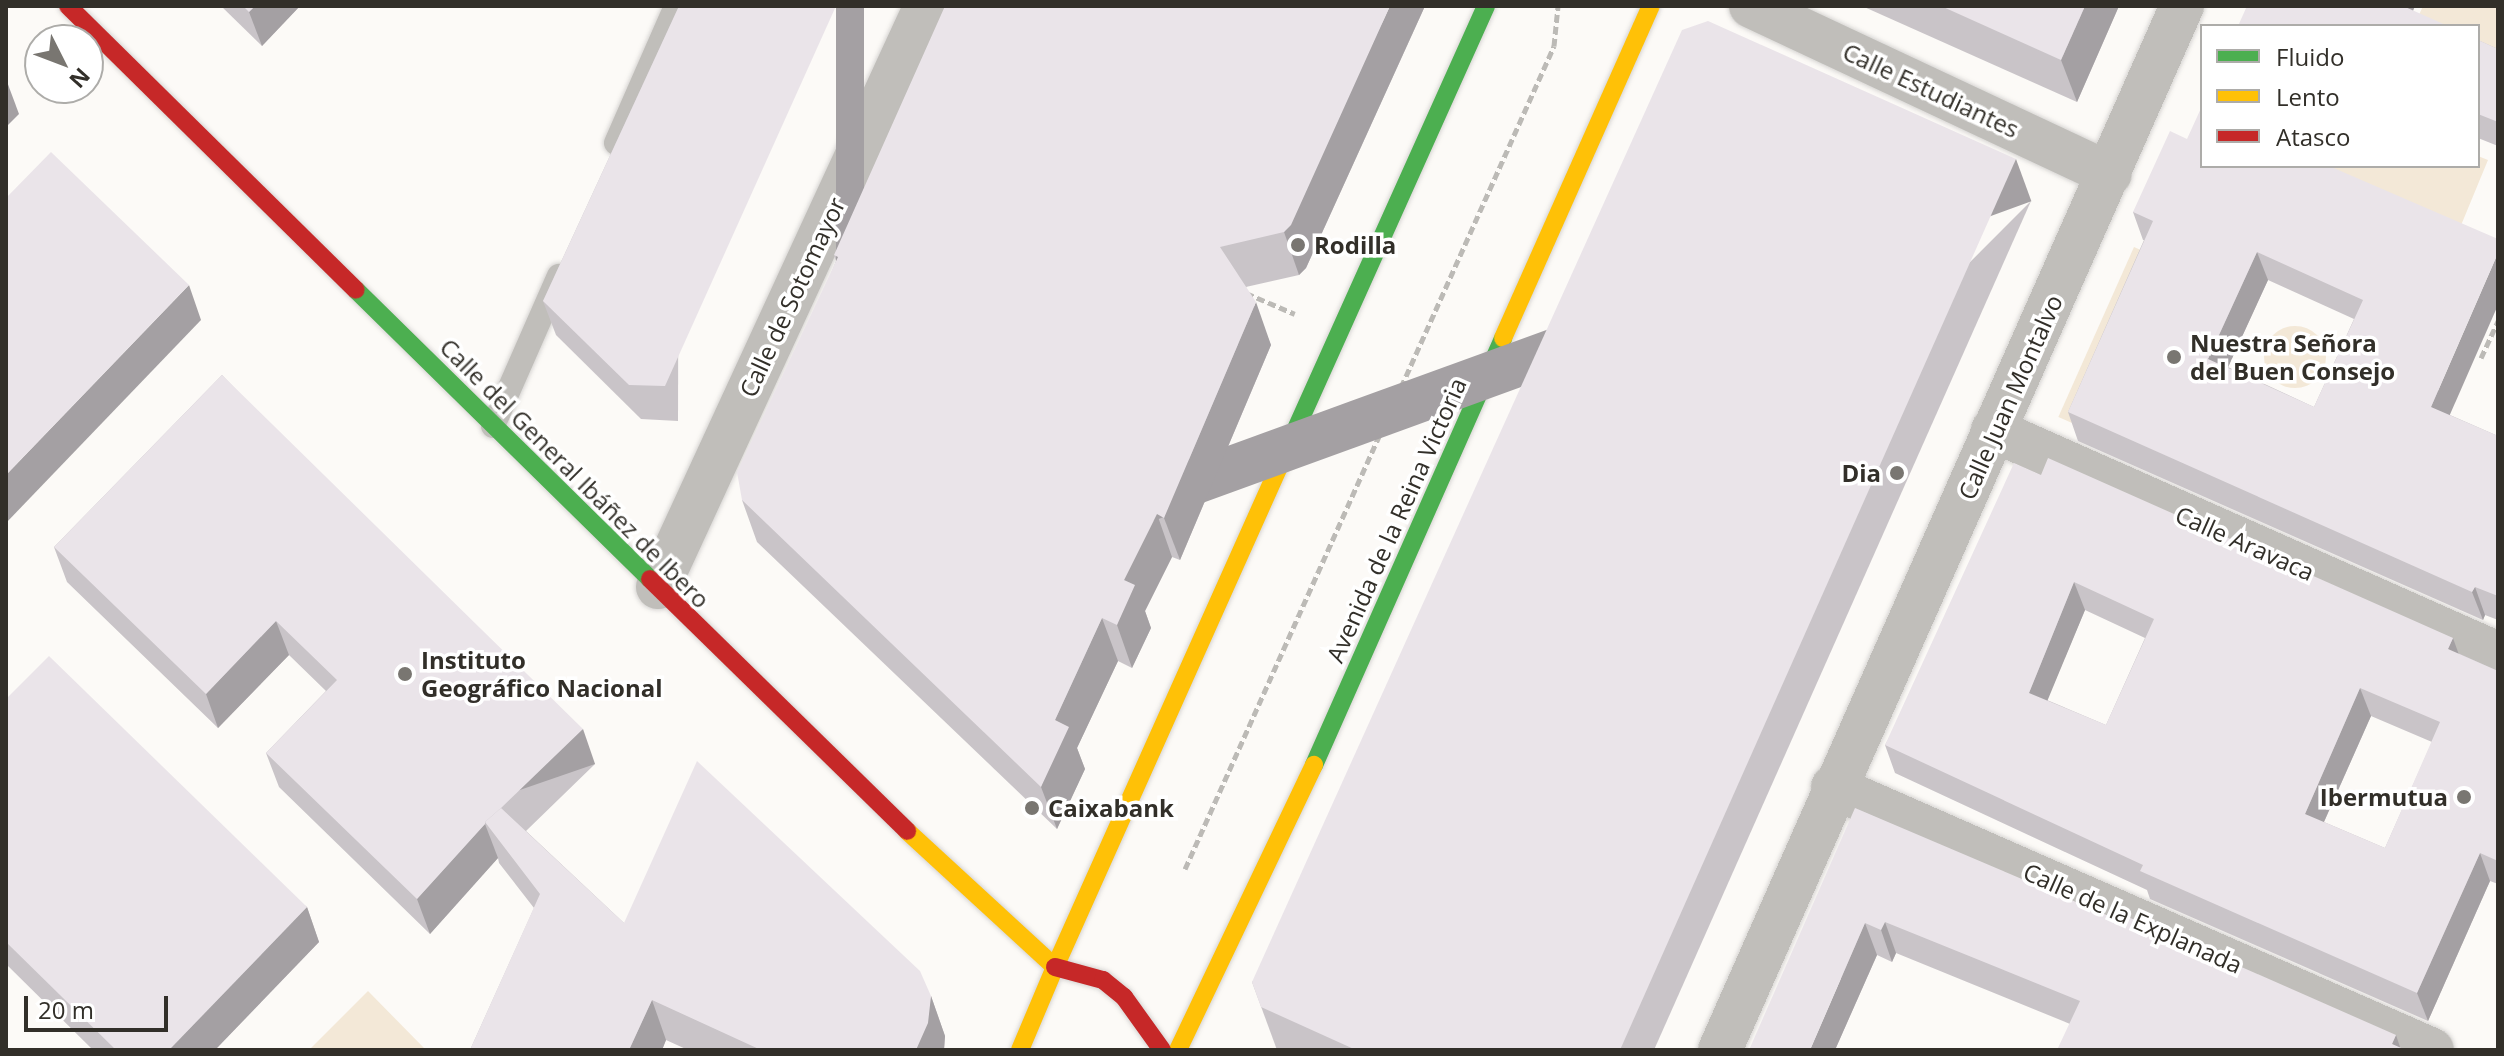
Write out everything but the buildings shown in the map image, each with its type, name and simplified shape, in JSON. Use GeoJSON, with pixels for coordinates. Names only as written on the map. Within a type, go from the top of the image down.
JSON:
{"type":"FeatureCollection","features":[{"type":"Feature","properties":{"kind":"street","name":"Calle del General Ibáñez de Ibero"},"geometry":{"type":"LineString","coordinates":[[68,6],[981,903],[1055,967]]}},
{"type":"Feature","properties":{"kind":"street","name":"Calle de Sotomayor"},"geometry":{"type":"LineString","coordinates":[[658,587],[926,6]]}},
{"type":"Feature","properties":{"kind":"street"},"geometry":{"type":"LineString","coordinates":[[1020,1050],[1486,6]]}},
{"type":"Feature","properties":{"kind":"street","name":"Avenida de la Reina Victoria"},"geometry":{"type":"LineString","coordinates":[[1178,1050],[1253,901],[1651,6]]}},
{"type":"Feature","properties":{"kind":"street","name":"Calle Estudiantes"},"geometry":{"type":"LineString","coordinates":[[1751,6],[2110,174]]}},
{"type":"Feature","properties":{"kind":"street","name":"Calle Juan Montalvo"},"geometry":{"type":"LineString","coordinates":[[1720,1050],[1833,787],[2110,174],[2182,6]]}},
{"type":"Feature","properties":{"kind":"street","name":"Calle Aravaca"},"geometry":{"type":"LineString","coordinates":[[1993,430],[2498,654]]}},
{"type":"Feature","properties":{"kind":"street","name":"Calle de la Explanada"},"geometry":{"type":"LineString","coordinates":[[1833,787],[2432,1050]]}},
{"type":"Feature","properties":{"kind":"street"},"geometry":{"type":"LineString","coordinates":[[1055,967],[1103,980],[1124,997],[1162,1050]]}},
{"type":"Feature","properties":{"kind":"street"},"geometry":{"type":"LineString","coordinates":[[1034,1050],[1041,1002]]}},
{"type":"Feature","properties":{"kind":"lane"},"geometry":{"type":"LineString","coordinates":[[607,165],[676,6]]}},
{"type":"Feature","properties":{"kind":"lane"},"geometry":{"type":"LineString","coordinates":[[493,426],[569,252]]}},
{"type":"Feature","properties":{"kind":"path"},"geometry":{"type":"LineString","coordinates":[[1185,869],[1554,46],[1558,6]]}},
{"type":"Feature","properties":{"kind":"path"},"geometry":{"type":"LineString","coordinates":[[1241,292],[1296,315]]}},
{"type":"Feature","properties":{"kind":"path"},"geometry":{"type":"LineString","coordinates":[[2481,358],[2498,321]]}},
{"type":"Feature","properties":{"kind":"shaded area"},"geometry":{"type":"Polygon","coordinates":[[[2423,6],[2498,6],[2498,64],[2480,56],[2480,24],[2415,24],[2423,6]]]}},
{"type":"Feature","properties":{"kind":"shaded area"},"geometry":{"type":"Polygon","coordinates":[[[2480,157],[2488,160],[2457,235],[2330,168],[2480,168],[2480,157]]]}},
{"type":"Feature","properties":{"kind":"shaded area"},"geometry":{"type":"Polygon","coordinates":[[[2134,247],[2154,256],[2078,426],[2058,417],[2134,247]]]}},
{"type":"Feature","properties":{"kind":"shaded area"},"geometry":{"type":"Polygon","coordinates":[[[2295,326],[2307,328],[2317,335],[2324,345],[2324,369],[2317,379],[2307,386],[2295,388],[2283,386],[2273,379],[2266,369],[2264,357],[2266,345],[2273,335],[2283,328],[2295,326]]]}},
{"type":"Feature","properties":{"kind":"shaded area"},"geometry":{"type":"Polygon","coordinates":[[[368,991],[426,1050],[309,1050],[368,991]]]}},
{"type":"Feature","properties":{"kind":"traffic: fast"},"geometry":{"type":"LineString","coordinates":[[1282,460],[1486,6]]}},
{"type":"Feature","properties":{"kind":"traffic: fast"},"geometry":{"type":"LineString","coordinates":[[356,290],[650,579]]}},
{"type":"Feature","properties":{"kind":"traffic: fast"},"geometry":{"type":"LineString","coordinates":[[1314,765],[1503,338]]}},
{"type":"Feature","properties":{"kind":"traffic: slow"},"geometry":{"type":"LineString","coordinates":[[1503,338],[1651,6]]}},
{"type":"Feature","properties":{"kind":"traffic: slow"},"geometry":{"type":"LineString","coordinates":[[1055,967],[1282,460]]}},
{"type":"Feature","properties":{"kind":"traffic: slow"},"geometry":{"type":"LineString","coordinates":[[1178,1050],[1314,765]]}},
{"type":"Feature","properties":{"kind":"traffic: slow"},"geometry":{"type":"LineString","coordinates":[[907,831],[1055,967]]}},
{"type":"Feature","properties":{"kind":"traffic: slow"},"geometry":{"type":"LineString","coordinates":[[1020,1050],[1055,967]]}},
{"type":"Feature","properties":{"kind":"traffic: jam"},"geometry":{"type":"LineString","coordinates":[[68,6],[356,290]]}},
{"type":"Feature","properties":{"kind":"traffic: jam"},"geometry":{"type":"LineString","coordinates":[[650,579],[907,831]]}},
{"type":"Feature","properties":{"kind":"traffic: jam"},"geometry":{"type":"LineString","coordinates":[[1055,967],[1103,980],[1124,997],[1162,1050]]}},
{"type":"Feature","properties":{"kind":"place","name":"Rodilla"},"geometry":{"type":"Point","coordinates":[1298,245]}},
{"type":"Feature","properties":{"kind":"place","name":"Nuestra Señora del Buen Consejo"},"geometry":{"type":"Point","coordinates":[2174,357]}},
{"type":"Feature","properties":{"kind":"place","name":"Dia"},"geometry":{"type":"Point","coordinates":[1897,473]}},
{"type":"Feature","properties":{"kind":"place","name":"Instituto Geográfico Nacional"},"geometry":{"type":"Point","coordinates":[405,674]}},
{"type":"Feature","properties":{"kind":"place","name":"Ibermutua"},"geometry":{"type":"Point","coordinates":[2464,797]}},
{"type":"Feature","properties":{"kind":"place","name":"Caixabank"},"geometry":{"type":"Point","coordinates":[1032,808]}}]}
